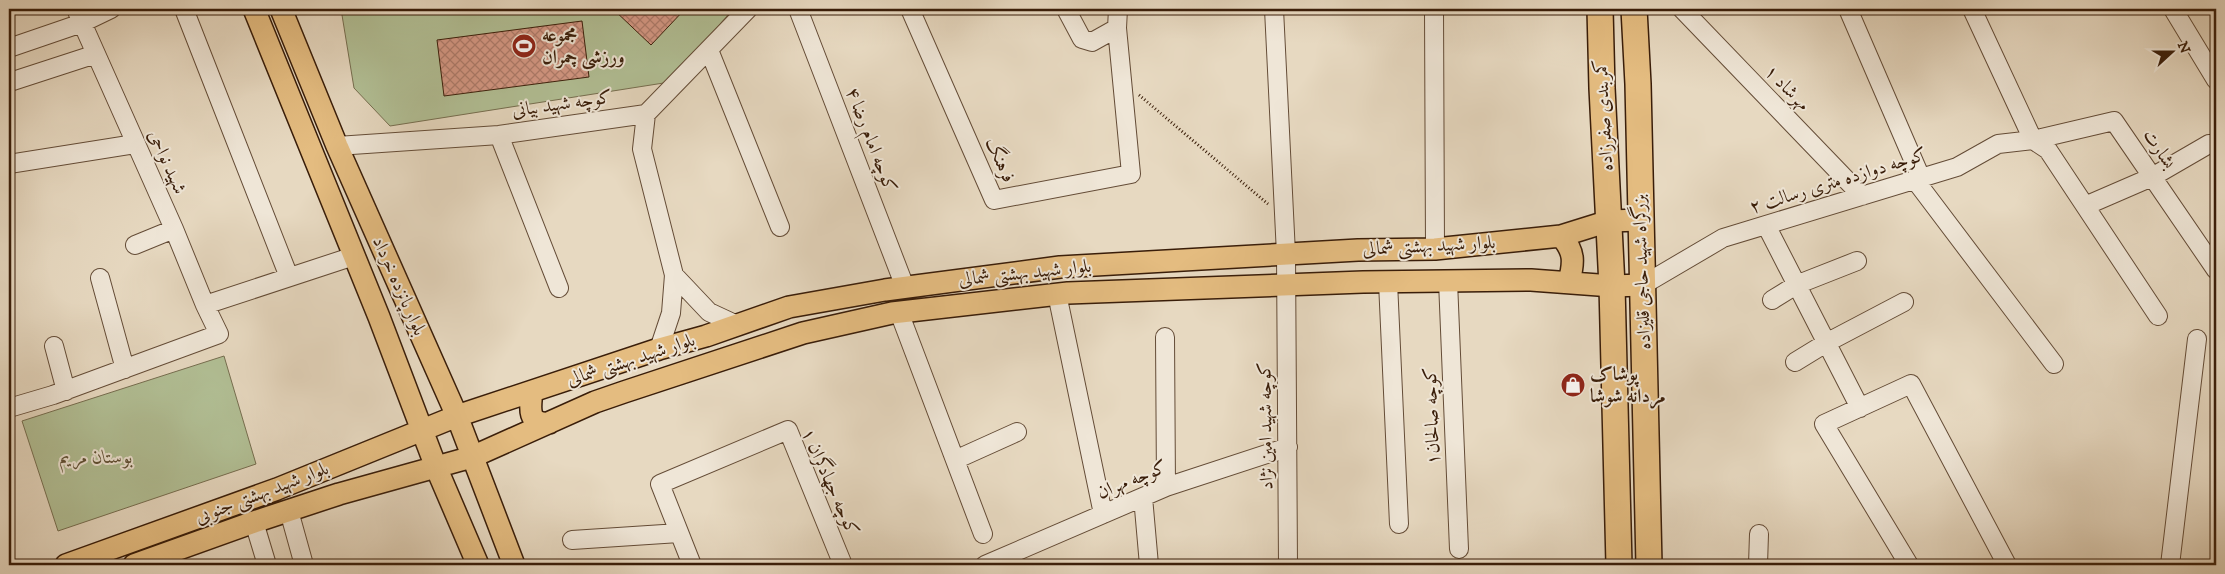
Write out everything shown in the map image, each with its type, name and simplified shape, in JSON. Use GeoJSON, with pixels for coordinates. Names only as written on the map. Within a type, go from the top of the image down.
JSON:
{"type":"FeatureCollection","features":[{"type":"Feature","properties":{"kind":"highway","name":"کمربندی صفرزاده"},"geometry":{"type":"LineString","coordinates":[[1600,9],[1612,286]]}},
{"type":"Feature","properties":{"kind":"highway","name":"بزرگراه شهید حاجی قلیزاده"},"geometry":{"type":"LineString","coordinates":[[1639,11],[1638,84],[1649,565]]}},
{"type":"Feature","properties":{"kind":"highway","name":"بزرگراه شهید حاجی قلیزاده"},"geometry":{"type":"LineString","coordinates":[[1612,286],[1619,565]]}},
{"type":"Feature","properties":{"kind":"main road","name":"بلوار پانزده خرداد"},"geometry":{"type":"LineString","coordinates":[[254,9],[379,317],[436,467],[478,565]]}},
{"type":"Feature","properties":{"kind":"main road","name":"بلوار پانزده خرداد"},"geometry":{"type":"LineString","coordinates":[[281,9],[338,146],[457,416],[514,565]]}},
{"type":"Feature","properties":{"kind":"main road","name":"بلوار شهید بهشتی شمالی"},"geometry":{"type":"LineString","coordinates":[[457,416],[659,349],[738,326],[789,307],[905,287],[1060,267],[1358,250],[1435,249],[1561,236],[1609,221],[1641,220]]}},
{"type":"Feature","properties":{"kind":"main road"},"geometry":{"type":"LineString","coordinates":[[1561,236],[1570,246],[1573,264],[1569,282]]}},
{"type":"Feature","properties":{"kind":"main road","name":"بلوار شهید بهشتی شمالی"},"geometry":{"type":"LineString","coordinates":[[472,457],[595,402],[803,333],[899,312],[1057,294],[1285,285],[1531,280],[1612,286],[1643,285]]}},
{"type":"Feature","properties":{"kind":"main road"},"geometry":{"type":"LineString","coordinates":[[532,392],[529,406],[532,416],[540,423],[549,424]]}},
{"type":"Feature","properties":{"kind":"main road","name":"بلوار شهید بهشتی جنوبی"},"geometry":{"type":"LineString","coordinates":[[66,565],[276,489],[457,416]]}},
{"type":"Feature","properties":{"kind":"main road","name":"بلوار شهید بهشتی جنوبی"},"geometry":{"type":"LineString","coordinates":[[134,565],[339,494],[472,457]]}},
{"type":"Feature","properties":{"kind":"main road"},"geometry":{"type":"LineString","coordinates":[[330,467],[339,494]]}},
{"type":"Feature","properties":{"kind":"street"},"geometry":{"type":"LineString","coordinates":[[9,48],[79,16],[111,9]]}},
{"type":"Feature","properties":{"kind":"street"},"geometry":{"type":"LineString","coordinates":[[184,9],[289,277]]}},
{"type":"Feature","properties":{"kind":"street"},"geometry":{"type":"LineString","coordinates":[[659,349],[671,313],[674,275],[642,149],[646,114],[748,9]]}},
{"type":"Feature","properties":{"kind":"street","name":"کوچه امام رضا ۴"},"geometry":{"type":"LineString","coordinates":[[798,9],[905,287]]}},
{"type":"Feature","properties":{"kind":"street","name":"فرهنگ"},"geometry":{"type":"LineString","coordinates":[[910,9],[994,200],[1131,174],[1122,81]]}},
{"type":"Feature","properties":{"kind":"street"},"geometry":{"type":"LineString","coordinates":[[1066,9],[1082,39],[1092,42],[1117,28]]}},
{"type":"Feature","properties":{"kind":"street"},"geometry":{"type":"LineString","coordinates":[[1118,9],[1117,28],[1122,81]]}},
{"type":"Feature","properties":{"kind":"street","name":"کوچه شهید امین نژاد"},"geometry":{"type":"LineString","coordinates":[[1274,9],[1286,254],[1288,565]]}},
{"type":"Feature","properties":{"kind":"street"},"geometry":{"type":"LineString","coordinates":[[1434,9],[1435,249]]}},
{"type":"Feature","properties":{"kind":"street","name":"مهرشاد ۱"},"geometry":{"type":"LineString","coordinates":[[1682,9],[1862,196]]}},
{"type":"Feature","properties":{"kind":"street"},"geometry":{"type":"LineString","coordinates":[[1848,9],[1918,179],[2054,364]]}},
{"type":"Feature","properties":{"kind":"street"},"geometry":{"type":"LineString","coordinates":[[1972,9],[2033,140],[2048,150],[2158,316]]}},
{"type":"Feature","properties":{"kind":"street"},"geometry":{"type":"LineString","coordinates":[[2173,9],[2216,80]]}},
{"type":"Feature","properties":{"kind":"street","name":"شهید نواحی"},"geometry":{"type":"LineString","coordinates":[[79,16],[174,228],[205,305],[219,334],[125,368]]}},
{"type":"Feature","properties":{"kind":"street"},"geometry":{"type":"LineString","coordinates":[[709,50],[780,227]]}},
{"type":"Feature","properties":{"kind":"street"},"geometry":{"type":"LineString","coordinates":[[13,81],[96,54]]}},
{"type":"Feature","properties":{"kind":"street","name":"کوچه شهید بیانی"},"geometry":{"type":"LineString","coordinates":[[338,146],[500,135],[646,114]]}},
{"type":"Feature","properties":{"kind":"street","name":"بشارت"},"geometry":{"type":"LineString","coordinates":[[2033,140],[2114,121],[2216,270]]}},
{"type":"Feature","properties":{"kind":"street"},"geometry":{"type":"LineString","coordinates":[[500,135],[559,288]]}},
{"type":"Feature","properties":{"kind":"street","name":"کوچه دوازده متری رسالت ۲"},"geometry":{"type":"LineString","coordinates":[[1643,285],[1723,238],[1957,168],[1998,144],[2033,140]]}},
{"type":"Feature","properties":{"kind":"street"},"geometry":{"type":"LineString","coordinates":[[9,164],[135,144]]}},
{"type":"Feature","properties":{"kind":"street"},"geometry":{"type":"LineString","coordinates":[[2085,206],[2152,177],[2208,144],[2216,145]]}},
{"type":"Feature","properties":{"kind":"street"},"geometry":{"type":"LineString","coordinates":[[1766,225],[1860,408]]}},
{"type":"Feature","properties":{"kind":"street"},"geometry":{"type":"LineString","coordinates":[[134,245],[174,228]]}},
{"type":"Feature","properties":{"kind":"street"},"geometry":{"type":"LineString","coordinates":[[205,305],[354,256]]}},
{"type":"Feature","properties":{"kind":"street"},"geometry":{"type":"LineString","coordinates":[[1772,300],[1796,285],[1857,261]]}},
{"type":"Feature","properties":{"kind":"street"},"geometry":{"type":"LineString","coordinates":[[674,275],[709,312],[738,326]]}},
{"type":"Feature","properties":{"kind":"street"},"geometry":{"type":"LineString","coordinates":[[9,408],[66,390],[125,368],[100,278]]}},
{"type":"Feature","properties":{"kind":"street","name":"کوچه صالحان۱"},"geometry":{"type":"LineString","coordinates":[[1448,281],[1459,549]]}},
{"type":"Feature","properties":{"kind":"street"},"geometry":{"type":"LineString","coordinates":[[1388,282],[1399,524]]}},
{"type":"Feature","properties":{"kind":"street"},"geometry":{"type":"LineString","coordinates":[[1057,294],[1103,514]]}},
{"type":"Feature","properties":{"kind":"street"},"geometry":{"type":"LineString","coordinates":[[1795,362],[1826,343],[1904,302]]}},
{"type":"Feature","properties":{"kind":"street"},"geometry":{"type":"LineString","coordinates":[[899,312],[983,534]]}},
{"type":"Feature","properties":{"kind":"street"},"geometry":{"type":"LineString","coordinates":[[1166,337],[1166,487]]}},
{"type":"Feature","properties":{"kind":"street"},"geometry":{"type":"LineString","coordinates":[[2170,565],[2198,340]]}},
{"type":"Feature","properties":{"kind":"street"},"geometry":{"type":"LineString","coordinates":[[54,346],[66,390]]}},
{"type":"Feature","properties":{"kind":"street"},"geometry":{"type":"LineString","coordinates":[[1909,565],[1824,424],[1910,384],[2007,565]]}},
{"type":"Feature","properties":{"kind":"street","name":"کوچه جهادگران ۱"},"geometry":{"type":"LineString","coordinates":[[679,533],[660,484],[788,430],[843,565]]}},
{"type":"Feature","properties":{"kind":"street"},"geometry":{"type":"LineString","coordinates":[[955,460],[1017,432]]}},
{"type":"Feature","properties":{"kind":"street","name":"کوچه مهران"},"geometry":{"type":"LineString","coordinates":[[990,563],[1166,487],[1288,447]]}},
{"type":"Feature","properties":{"kind":"street"},"geometry":{"type":"LineString","coordinates":[[1143,497],[1149,565]]}},
{"type":"Feature","properties":{"kind":"street"},"geometry":{"type":"LineString","coordinates":[[289,511],[304,565]]}},
{"type":"Feature","properties":{"kind":"street"},"geometry":{"type":"LineString","coordinates":[[254,522],[267,565]]}},
{"type":"Feature","properties":{"kind":"street"},"geometry":{"type":"LineString","coordinates":[[572,540],[679,533],[692,565]]}},
{"type":"Feature","properties":{"kind":"street"},"geometry":{"type":"LineString","coordinates":[[1758,565],[1759,534]]}},
{"type":"Feature","properties":{"kind":"path"},"geometry":{"type":"LineString","coordinates":[[1122,81],[1284,217]]}},
{"type":"Feature","properties":{"kind":"green space","name":"مجموعه ورزشی چمران"},"geometry":{"type":"Polygon","coordinates":[[[341,9],[733,9],[670,82],[390,126],[354,88],[341,9]]]}},
{"type":"Feature","properties":{"kind":"green space","name":"بوستان مریم"},"geometry":{"type":"Polygon","coordinates":[[[224,356],[256,464],[58,531],[22,421],[224,356]]]}},
{"type":"Feature","properties":{"kind":"building"},"geometry":{"type":"Polygon","coordinates":[[[613,9],[685,9],[651,45],[613,9]]]}},
{"type":"Feature","properties":{"kind":"building"},"geometry":{"type":"Polygon","coordinates":[[[582,21],[589,77],[444,96],[437,40],[582,21]]]}},
{"type":"Feature","properties":{"kind":"place","name":"مجموعه ورزشی چمران"},"geometry":{"type":"Point","coordinates":[524,46]}},
{"type":"Feature","properties":{"kind":"place","name":"پوشاک مردانه شوشا"},"geometry":{"type":"Point","coordinates":[1573,385]}}]}
